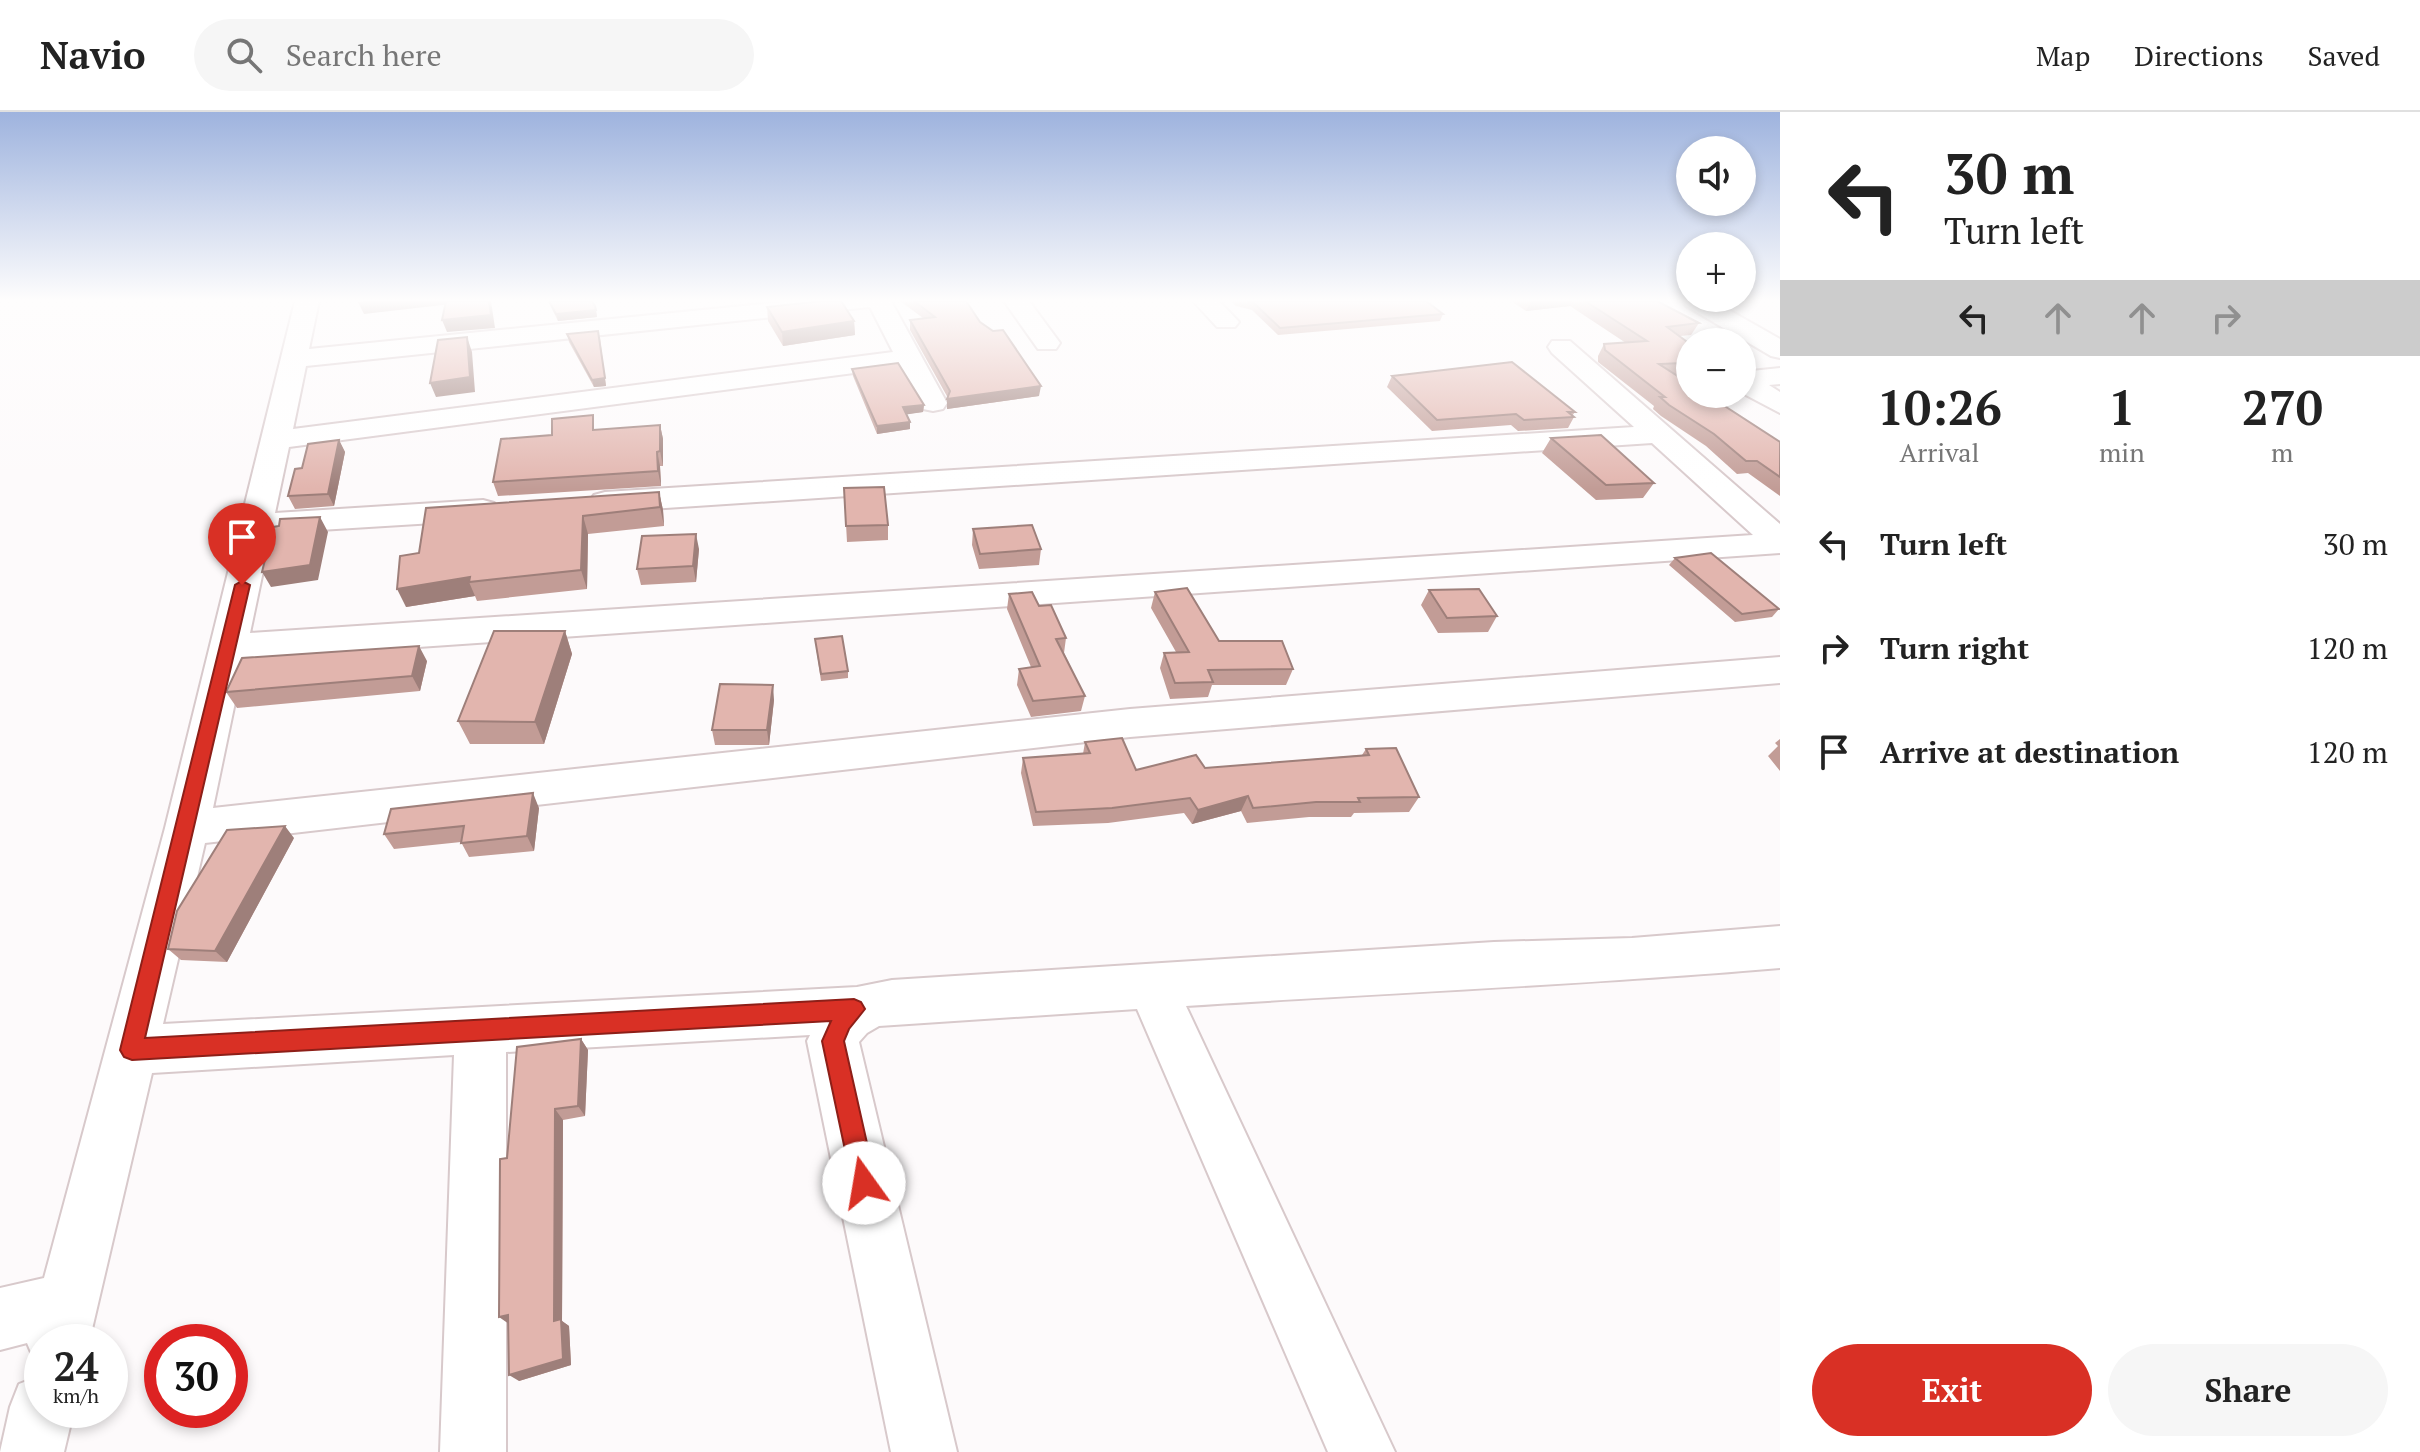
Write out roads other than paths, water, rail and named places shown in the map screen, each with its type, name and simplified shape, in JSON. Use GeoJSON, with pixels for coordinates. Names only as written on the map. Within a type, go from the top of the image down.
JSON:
{"type":"FeatureCollection","features":[{"type":"Feature","properties":{"kind":"street"},"geometry":{"type":"LineString","coordinates":[[0,1319],[64,1322],[187,828],[293,364]]}},
{"type":"Feature","properties":{"kind":"street"},"geometry":{"type":"LineString","coordinates":[[275,440],[866,364]]}},
{"type":"Feature","properties":{"kind":"street"},"geometry":{"type":"LineString","coordinates":[[912,364],[933,403]]}},
{"type":"Feature","properties":{"kind":"street"},"geometry":{"type":"LineString","coordinates":[[1580,364],[1780,542]]}},
{"type":"Feature","properties":{"kind":"street"},"geometry":{"type":"LineString","coordinates":[[1780,376],[1748,379],[1750,386],[1780,404]]}},
{"type":"Feature","properties":{"kind":"street"},"geometry":{"type":"LineString","coordinates":[[575,504],[1660,434]]}},
{"type":"Feature","properties":{"kind":"street"},"geometry":{"type":"LineString","coordinates":[[256,524],[511,508]]}},
{"type":"Feature","properties":{"kind":"street"},"geometry":{"type":"LineString","coordinates":[[229,647],[1780,542]]}},
{"type":"Feature","properties":{"kind":"street"},"geometry":{"type":"LineString","coordinates":[[187,828],[1130,723],[1780,670]]}},
{"type":"Feature","properties":{"kind":"street"},"geometry":{"type":"LineString","coordinates":[[132,1050],[854,1009],[921,1001],[1494,964],[1632,959],[1780,947]]}},
{"type":"Feature","properties":{"kind":"street"},"geometry":{"type":"LineString","coordinates":[[1152,987],[1362,1452]]}},
{"type":"Feature","properties":{"kind":"street"},"geometry":{"type":"LineString","coordinates":[[854,1009],[841,1022],[833,1041],[924,1452]]}},
{"type":"Feature","properties":{"kind":"street"},"geometry":{"type":"LineString","coordinates":[[473,1452],[480,1030]]}},
{"type":"Feature","properties":{"kind":"street"},"geometry":{"type":"LineString","coordinates":[[31,1452],[37,1428]]}}]}
